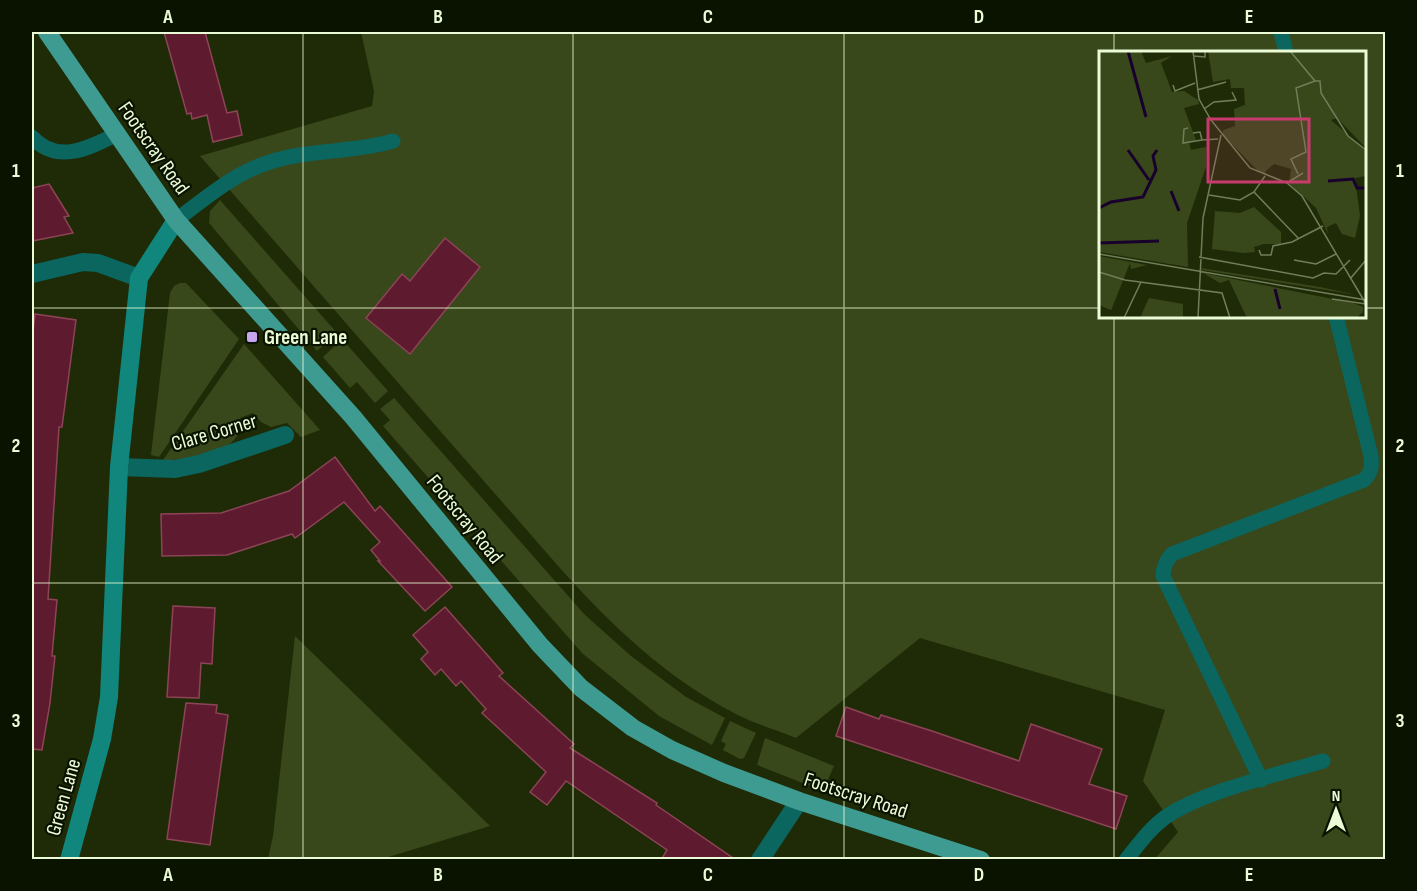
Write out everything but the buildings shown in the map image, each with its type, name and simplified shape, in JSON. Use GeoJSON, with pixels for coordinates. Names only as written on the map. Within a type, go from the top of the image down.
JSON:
{"type":"FeatureCollection","features":[{"type":"Feature","properties":{"kind":"main road","name":"Footscray Road"},"geometry":{"type":"LineString","coordinates":[[47,32],[176,220],[353,417],[540,645],[581,688],[633,728],[672,750],[723,773],[799,801],[981,860]]}},
{"type":"Feature","properties":{"kind":"main road","name":"Green Lane"},"geometry":{"type":"LineString","coordinates":[[69,860],[102,739],[109,697],[118,467],[139,278],[176,220]]}},
{"type":"Feature","properties":{"kind":"street"},"geometry":{"type":"LineString","coordinates":[[32,274],[83,262],[98,263],[139,278]]}},
{"type":"Feature","properties":{"kind":"street","name":"Clare Corner"},"geometry":{"type":"LineString","coordinates":[[118,467],[175,469],[199,464],[285,435]]}},
{"type":"Feature","properties":{"kind":"street"},"geometry":{"type":"LineString","coordinates":[[760,860],[799,801]]}},
{"type":"Feature","properties":{"kind":"lane"},"geometry":{"type":"LineString","coordinates":[[1281,32],[1286,51]]}},
{"type":"Feature","properties":{"kind":"lane"},"geometry":{"type":"LineString","coordinates":[[32,137],[56,153],[68,153],[99,143],[117,134]]}},
{"type":"Feature","properties":{"kind":"lane"},"geometry":{"type":"LineString","coordinates":[[176,220],[224,184],[256,167],[298,156],[349,150],[393,141]]}},
{"type":"Feature","properties":{"kind":"lane"},"geometry":{"type":"LineString","coordinates":[[1261,780],[1163,576],[1163,569],[1172,554],[1364,480],[1368,476],[1372,469],[1371,456],[1336,318]]}},
{"type":"Feature","properties":{"kind":"lane"},"geometry":{"type":"LineString","coordinates":[[1126,860],[1167,817],[1210,795],[1323,761]]}},
{"type":"Feature","properties":{"kind":"green space"},"geometry":{"type":"Polygon","coordinates":[[[361,32],[1385,32],[1385,859],[1155,859],[1178,832],[1143,781],[1165,710],[920,638],[796,738],[736,714],[686,684],[663,667],[599,610],[559,567],[200,156],[372,106],[374,91],[361,32]]]}},
{"type":"Feature","properties":{"kind":"green space"},"geometry":{"type":"Polygon","coordinates":[[[220,200],[337,333],[317,351],[209,223],[210,211],[220,200]]]}},
{"type":"Feature","properties":{"kind":"green space"},"geometry":{"type":"Polygon","coordinates":[[[186,283],[239,339],[159,457],[151,455],[170,293],[174,286],[186,283]]]}},
{"type":"Feature","properties":{"kind":"green space"},"geometry":{"type":"Polygon","coordinates":[[[342,339],[388,391],[375,403],[357,382],[350,388],[323,357],[342,339]]]}},
{"type":"Feature","properties":{"kind":"green space"},"geometry":{"type":"Polygon","coordinates":[[[244,344],[320,430],[301,437],[287,423],[271,427],[261,422],[253,413],[240,418],[237,436],[227,446],[200,456],[163,460],[244,344]]]}},
{"type":"Feature","properties":{"kind":"green space"},"geometry":{"type":"Polygon","coordinates":[[[394,398],[584,614],[631,656],[686,697],[725,718],[712,745],[659,716],[582,653],[383,426],[390,420],[380,409],[394,398]]]}},
{"type":"Feature","properties":{"kind":"green space"},"geometry":{"type":"Polygon","coordinates":[[[295,636],[490,826],[382,859],[268,859],[273,836],[295,636]]]}},
{"type":"Feature","properties":{"kind":"green space"},"geometry":{"type":"Polygon","coordinates":[[[730,721],[756,733],[744,758],[740,759],[723,750],[726,744],[721,741],[730,721]]]}},
{"type":"Feature","properties":{"kind":"green space"},"geometry":{"type":"Polygon","coordinates":[[[765,738],[834,766],[823,791],[757,765],[765,738]]]}},
{"type":"Feature","properties":{"kind":"place","name":"Green Lane"},"geometry":{"type":"Point","coordinates":[252,337]}}]}
